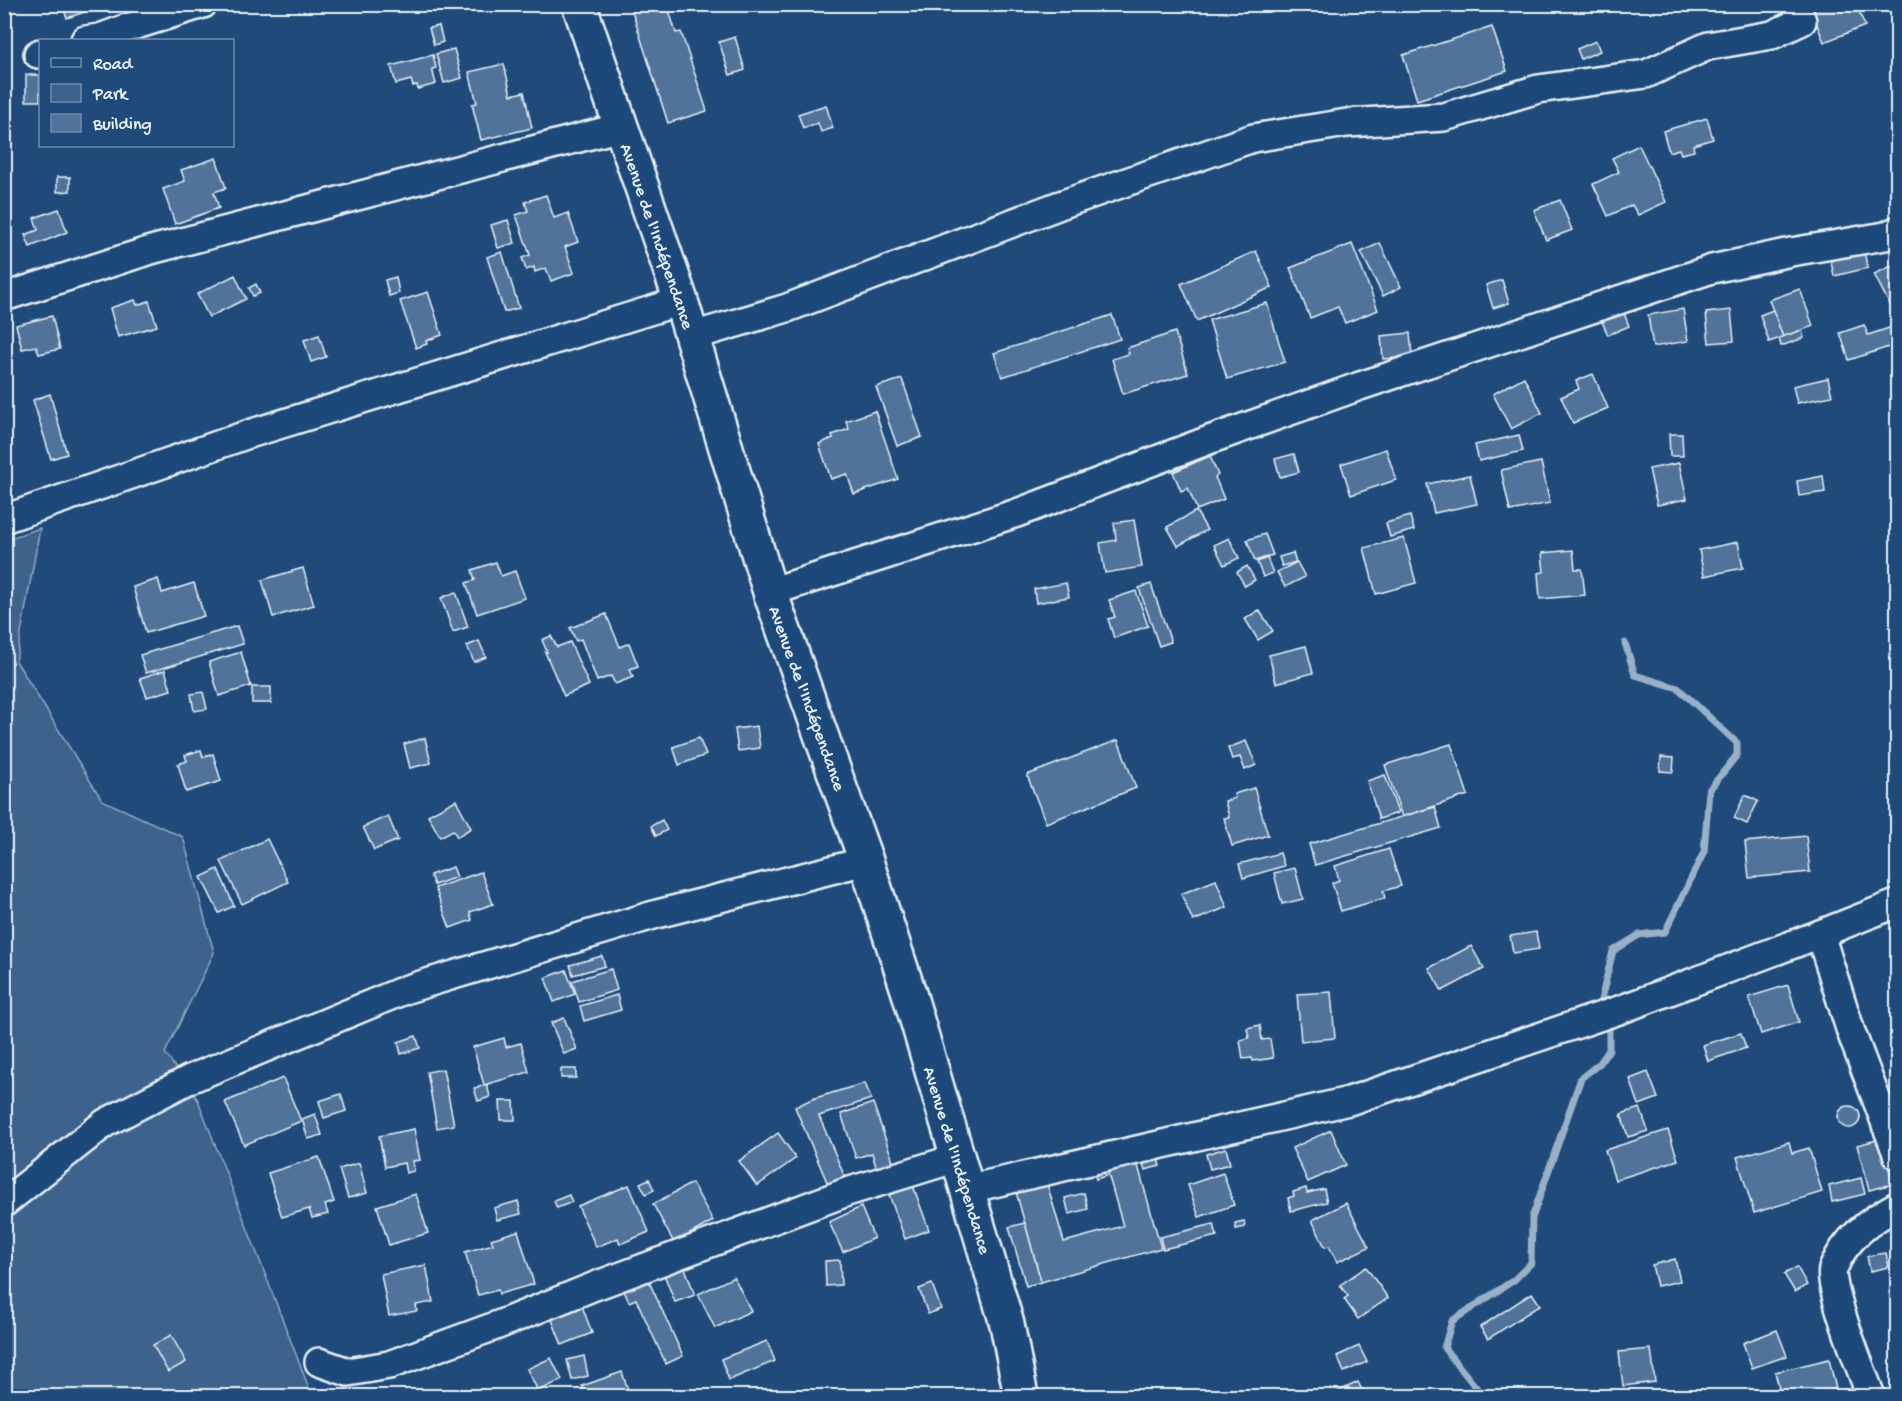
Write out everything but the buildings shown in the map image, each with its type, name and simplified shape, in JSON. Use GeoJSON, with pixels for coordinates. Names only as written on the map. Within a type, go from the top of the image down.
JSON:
{"type":"FeatureCollection","features":[{"type":"Feature","properties":{"kind":"main road","name":"Avenue de l'Indépendance"},"geometry":{"type":"LineString","coordinates":[[579,4],[693,336],[770,592],[866,861],[909,993],[1007,1324],[1021,1396]]}},
{"type":"Feature","properties":{"kind":"street"},"geometry":{"type":"LineString","coordinates":[[92,39],[203,4]]}},
{"type":"Feature","properties":{"kind":"street"},"geometry":{"type":"LineString","coordinates":[[693,336],[787,308],[1060,205],[1253,138],[1347,123],[1444,117],[1538,89],[1646,74],[1708,46],[1772,35],[1802,21],[1796,4]]}},
{"type":"Feature","properties":{"kind":"street"},"geometry":{"type":"LineString","coordinates":[[4,297],[151,250],[621,127]]}},
{"type":"Feature","properties":{"kind":"street"},"geometry":{"type":"LineString","coordinates":[[770,592],[1017,513],[1360,386],[1701,272],[1791,252],[1884,236],[1898,230]]}},
{"type":"Feature","properties":{"kind":"street"},"geometry":{"type":"LineString","coordinates":[[4,519],[249,434],[681,301]]}},
{"type":"Feature","properties":{"kind":"street"},"geometry":{"type":"LineString","coordinates":[[4,1203],[105,1123],[190,1079],[406,989],[657,914],[866,861]]}},
{"type":"Feature","properties":{"kind":"street"},"geometry":{"type":"LineString","coordinates":[[968,1189],[1349,1101],[1622,1009],[1898,903]]}},
{"type":"Feature","properties":{"kind":"street"},"geometry":{"type":"LineString","coordinates":[[1820,934],[1851,1032],[1889,1113],[1898,1156]]}},
{"type":"Feature","properties":{"kind":"street"},"geometry":{"type":"LineString","coordinates":[[319,1362],[348,1372],[389,1365],[847,1192],[957,1158]]}},
{"type":"Feature","properties":{"kind":"street"},"geometry":{"type":"LineString","coordinates":[[1870,1396],[1836,1295],[1832,1271],[1847,1244],[1871,1221],[1898,1205]]}},
{"type":"Feature","properties":{"kind":"green space"},"geometry":{"type":"Polygon","coordinates":[[[40,528],[16,661],[102,800],[183,837],[214,953],[165,1053],[198,1100],[312,1396],[5,1396],[4,540],[40,528]]]}},
{"type":"Feature","properties":{"kind":"waterway"},"geometry":{"type":"LineString","coordinates":[[1600,1004],[1613,951],[1639,935],[1665,932],[1704,852],[1709,790],[1737,755],[1737,743],[1678,688],[1635,675],[1625,643]]}},
{"type":"Feature","properties":{"kind":"waterway"},"geometry":{"type":"LineString","coordinates":[[1483,1396],[1444,1348],[1452,1321],[1514,1280],[1531,1263],[1532,1218],[1581,1078],[1600,1063],[1609,1050],[1609,1024]]}}]}
